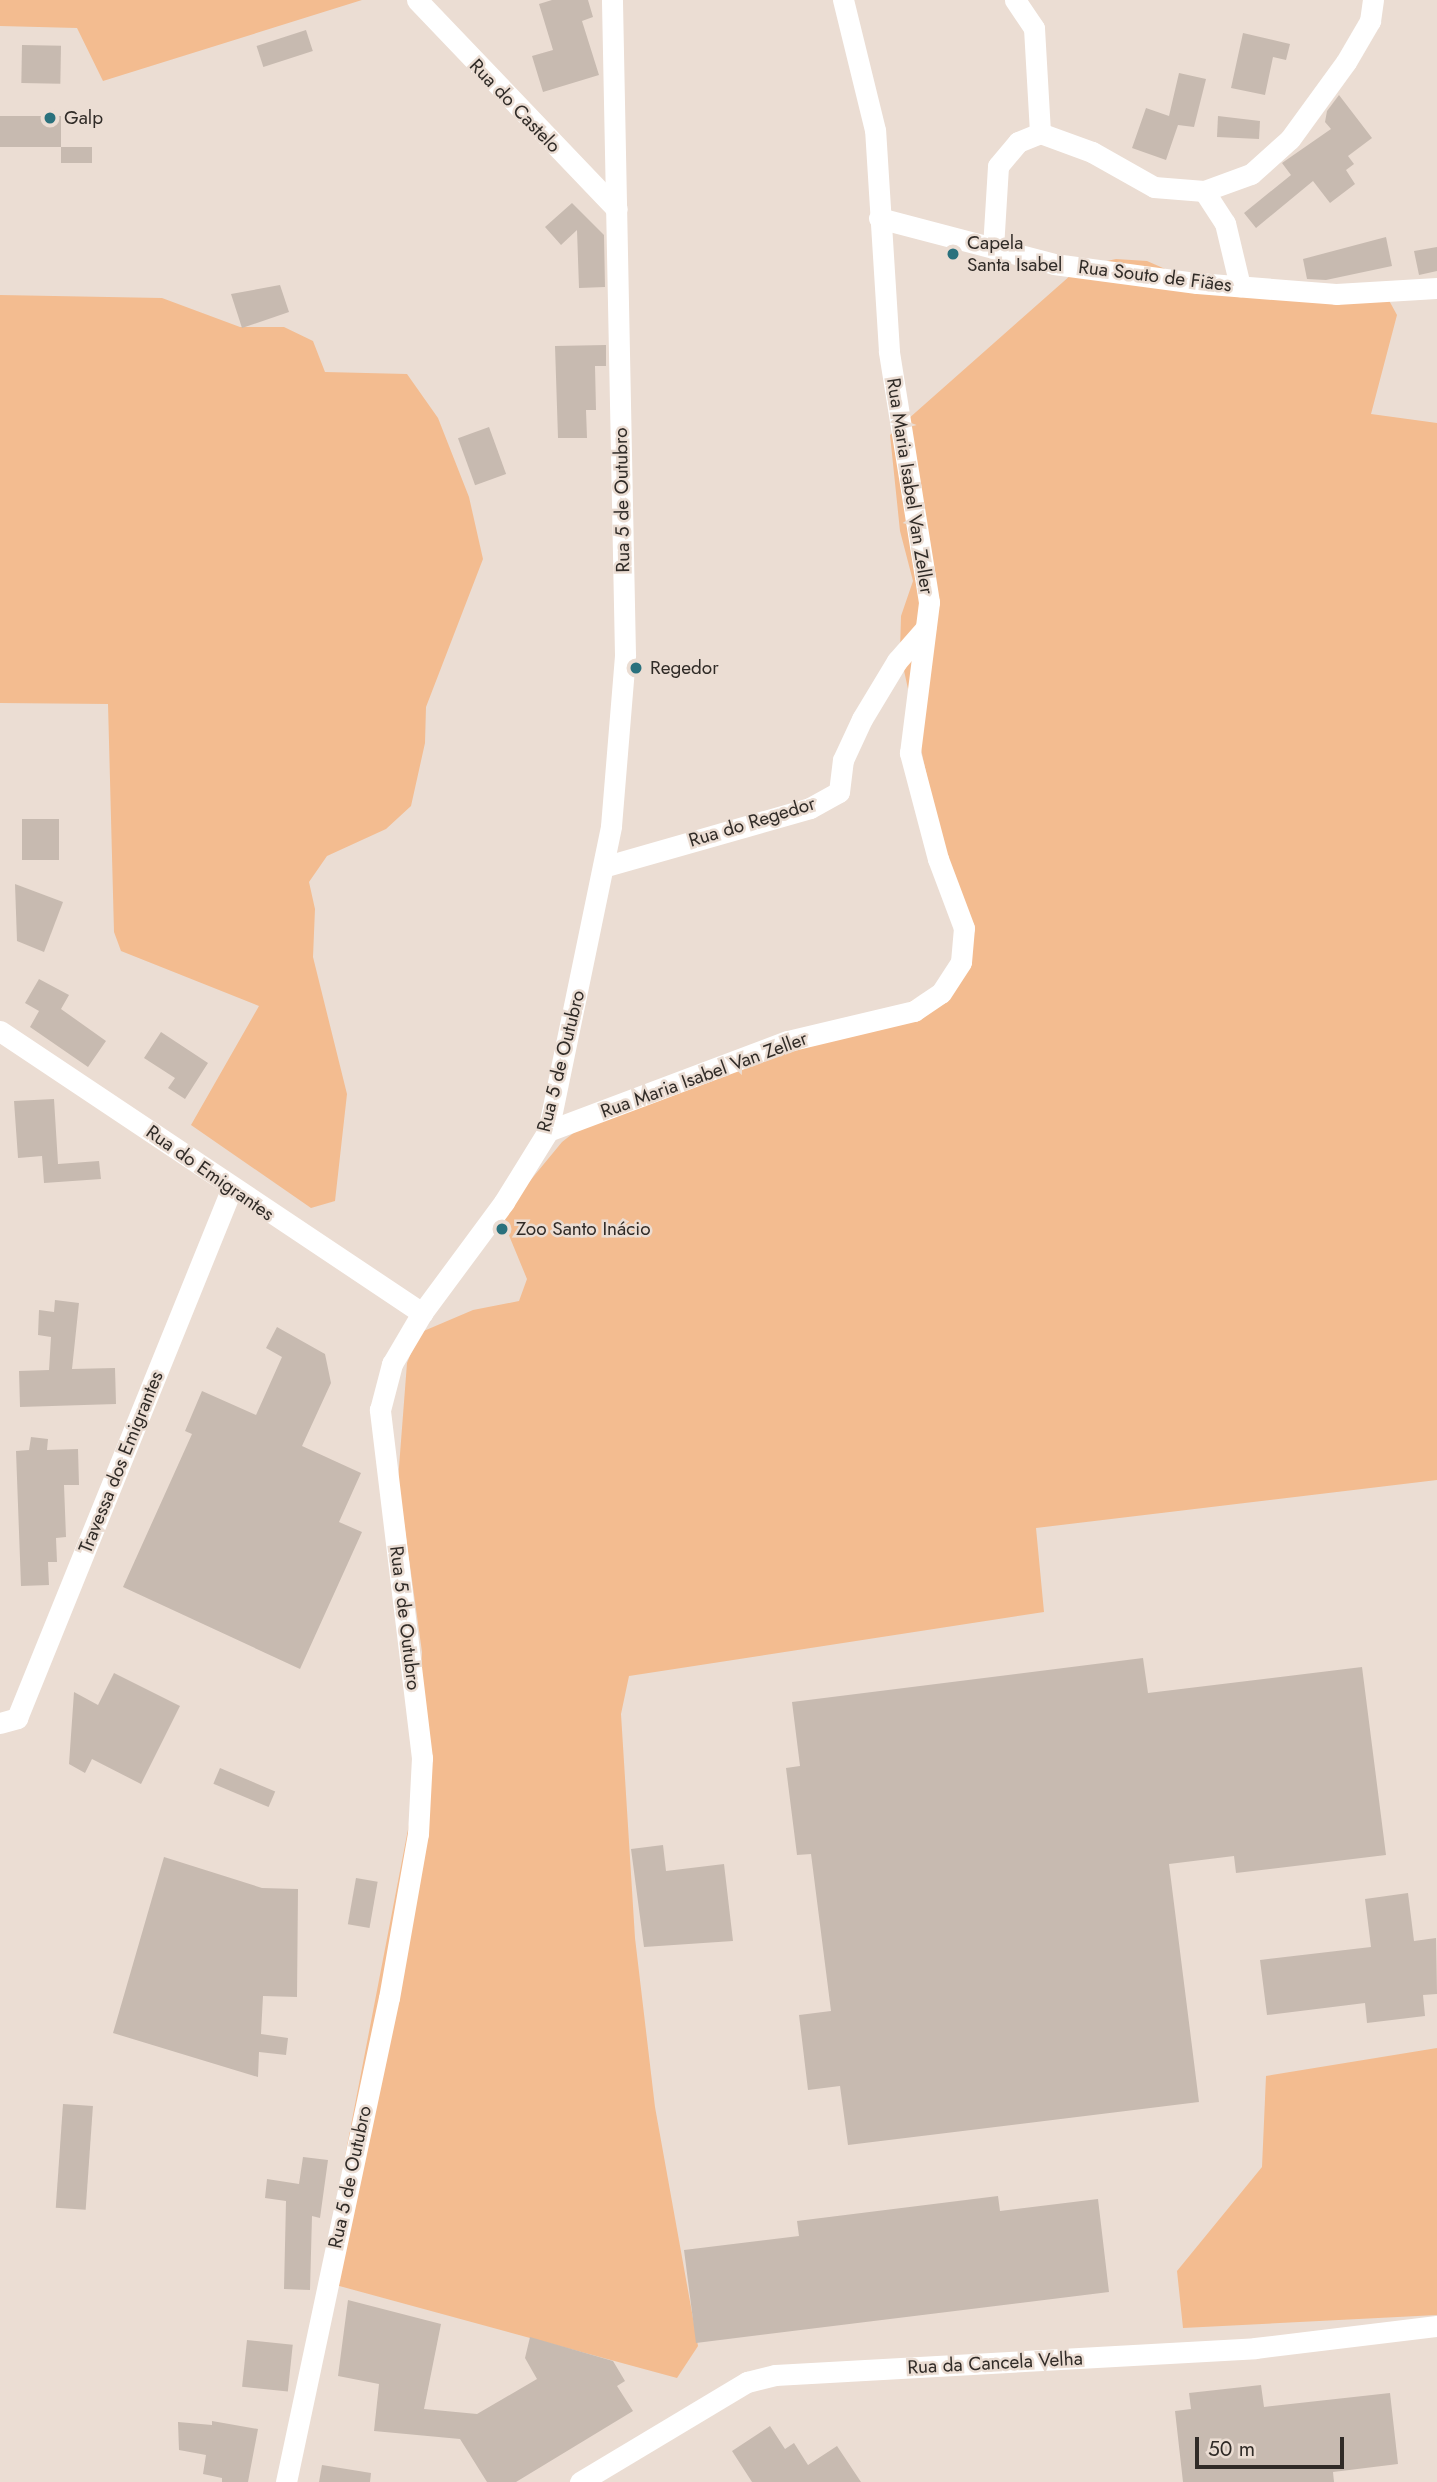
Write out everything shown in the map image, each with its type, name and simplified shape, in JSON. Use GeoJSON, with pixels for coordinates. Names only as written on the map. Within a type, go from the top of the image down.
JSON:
{"type":"FeatureCollection","features":[{"type":"Feature","properties":{"kind":"street","name":"Rua do Castelo"},"geometry":{"type":"LineString","coordinates":[[417,0],[617,209]]}},
{"type":"Feature","properties":{"kind":"street","name":"Rua 5 de Outubro"},"geometry":{"type":"LineString","coordinates":[[286,2482],[389,1998],[418,1835],[422,1758],[380,1410],[392,1364],[422,1314],[504,1202],[548,1131],[603,867],[625,655],[612,0]]}},
{"type":"Feature","properties":{"kind":"street","name":"Rua Maria Isabel Van Zeller"},"geometry":{"type":"LineString","coordinates":[[548,1131],[788,1041],[914,1012],[941,993],[961,962],[964,928],[938,859],[909,753],[929,602],[888,351],[875,130],[844,0]]}},
{"type":"Feature","properties":{"kind":"street"},"geometry":{"type":"LineString","coordinates":[[1015,0],[1034,27],[1040,133]]}},
{"type":"Feature","properties":{"kind":"street"},"geometry":{"type":"LineString","coordinates":[[993,248],[998,166],[1017,142],[1040,133],[1092,152],[1154,187],[1204,191],[1251,174],[1290,139],[1346,62],[1370,21],[1373,0]]}},
{"type":"Feature","properties":{"kind":"street"},"geometry":{"type":"LineString","coordinates":[[1204,191],[1225,223],[1240,286]]}},
{"type":"Feature","properties":{"kind":"street","name":"Rua Souto de Fiães"},"geometry":{"type":"LineString","coordinates":[[879,218],[1054,264],[1240,286],[1336,294],[1437,288]]}},
{"type":"Feature","properties":{"kind":"street","name":"Rua do Regedor"},"geometry":{"type":"LineString","coordinates":[[603,867],[810,807],[839,792],[843,760],[862,719],[897,660],[925,629]]}},
{"type":"Feature","properties":{"kind":"street","name":"Rua do Emigrantes"},"geometry":{"type":"LineString","coordinates":[[0,1031],[231,1190],[422,1314]]}},
{"type":"Feature","properties":{"kind":"street","name":"Travessa dos Emigrantes"},"geometry":{"type":"LineString","coordinates":[[0,1723],[17,1718],[231,1190]]}},
{"type":"Feature","properties":{"kind":"street","name":"Rua da Cancela Velha"},"geometry":{"type":"LineString","coordinates":[[580,2482],[747,2382],[775,2375],[1255,2348],[1437,2326]]}},
{"type":"Feature","properties":{"kind":"shaded area"},"geometry":{"type":"Polygon","coordinates":[[[0,0],[362,0],[103,81],[77,28],[0,26],[0,0]]]}},
{"type":"Feature","properties":{"kind":"shaded area"},"geometry":{"type":"Polygon","coordinates":[[[1116,259],[1147,261],[1179,275],[1385,293],[1397,315],[1371,414],[1437,423],[1437,1480],[1036,1528],[1044,1612],[629,1676],[621,1714],[635,1938],[655,2107],[698,2346],[677,2378],[321,2281],[416,1788],[422,1652],[398,1480],[407,1363],[419,1333],[473,1310],[519,1301],[527,1279],[501,1216],[562,1142],[618,1098],[906,1004],[942,983],[962,938],[900,652],[901,616],[913,581],[900,531],[890,435],[1080,267],[1116,259]]]}},
{"type":"Feature","properties":{"kind":"shaded area"},"geometry":{"type":"Polygon","coordinates":[[[0,295],[162,298],[240,327],[284,327],[313,341],[325,372],[407,374],[438,418],[469,497],[483,559],[426,707],[425,743],[411,806],[386,829],[327,856],[309,882],[315,909],[313,957],[347,1094],[335,1201],[311,1208],[191,1125],[259,1006],[121,951],[114,932],[108,704],[0,703],[0,295]]]}},
{"type":"Feature","properties":{"kind":"shaded area"},"geometry":{"type":"Polygon","coordinates":[[[1437,2048],[1437,2315],[1183,2328],[1177,2271],[1262,2167],[1266,2076],[1437,2048]]]}},
{"type":"Feature","properties":{"kind":"building"},"geometry":{"type":"Polygon","coordinates":[[[552,0],[588,0],[593,17],[582,21],[599,75],[543,92],[532,56],[553,50],[539,4],[552,0]]]}},
{"type":"Feature","properties":{"kind":"building"},"geometry":{"type":"Polygon","coordinates":[[[306,30],[313,51],[263,67],[257,46],[306,30]]]}},
{"type":"Feature","properties":{"kind":"building"},"geometry":{"type":"Polygon","coordinates":[[[1243,33],[1290,44],[1286,60],[1273,57],[1265,95],[1231,88],[1243,33]]]}},
{"type":"Feature","properties":{"kind":"building"},"geometry":{"type":"Polygon","coordinates":[[[22,45],[61,46],[60,84],[21,83],[22,45]]]}},
{"type":"Feature","properties":{"kind":"building"},"geometry":{"type":"Polygon","coordinates":[[[1179,73],[1206,79],[1194,127],[1178,125],[1166,160],[1132,148],[1146,108],[1169,116],[1179,73]]]}},
{"type":"Feature","properties":{"kind":"building"},"geometry":{"type":"Polygon","coordinates":[[[1339,95],[1372,138],[1348,156],[1354,164],[1346,170],[1355,184],[1330,203],[1313,181],[1256,228],[1244,213],[1291,175],[1282,163],[1331,129],[1325,122],[1327,111],[1339,95]]]}},
{"type":"Feature","properties":{"kind":"building"},"geometry":{"type":"Polygon","coordinates":[[[0,116],[61,116],[61,147],[0,147],[0,116]]]}},
{"type":"Feature","properties":{"kind":"building"},"geometry":{"type":"Polygon","coordinates":[[[1218,116],[1260,121],[1259,139],[1217,137],[1218,116]]]}},
{"type":"Feature","properties":{"kind":"building"},"geometry":{"type":"Polygon","coordinates":[[[61,147],[92,147],[92,163],[61,163],[61,147]]]}},
{"type":"Feature","properties":{"kind":"building"},"geometry":{"type":"Polygon","coordinates":[[[572,203],[604,235],[605,287],[579,288],[577,230],[561,245],[545,227],[572,203]]]}},
{"type":"Feature","properties":{"kind":"building"},"geometry":{"type":"Polygon","coordinates":[[[1386,237],[1392,266],[1326,280],[1307,279],[1303,259],[1386,237]]]}},
{"type":"Feature","properties":{"kind":"building"},"geometry":{"type":"Polygon","coordinates":[[[1437,247],[1437,271],[1419,275],[1414,251],[1437,247]]]}},
{"type":"Feature","properties":{"kind":"building"},"geometry":{"type":"Polygon","coordinates":[[[280,285],[289,312],[242,328],[231,294],[280,285]]]}},
{"type":"Feature","properties":{"kind":"building"},"geometry":{"type":"Polygon","coordinates":[[[606,345],[606,366],[595,366],[596,410],[586,410],[587,438],[558,438],[555,346],[606,345]]]}},
{"type":"Feature","properties":{"kind":"building"},"geometry":{"type":"Polygon","coordinates":[[[489,427],[506,474],[475,485],[458,438],[489,427]]]}},
{"type":"Feature","properties":{"kind":"building"},"geometry":{"type":"Polygon","coordinates":[[[22,819],[59,819],[59,860],[22,860],[22,819]]]}},
{"type":"Feature","properties":{"kind":"building"},"geometry":{"type":"Polygon","coordinates":[[[15,884],[63,902],[44,952],[17,941],[15,884]]]}},
{"type":"Feature","properties":{"kind":"building"},"geometry":{"type":"Polygon","coordinates":[[[39,979],[69,995],[61,1009],[106,1041],[88,1067],[30,1027],[39,1011],[25,1003],[39,979]]]}},
{"type":"Feature","properties":{"kind":"building"},"geometry":{"type":"Polygon","coordinates":[[[161,1032],[208,1063],[185,1099],[168,1088],[175,1078],[144,1058],[161,1032]]]}},
{"type":"Feature","properties":{"kind":"building"},"geometry":{"type":"Polygon","coordinates":[[[54,1099],[58,1164],[99,1161],[101,1179],[44,1183],[42,1156],[18,1158],[14,1101],[54,1099]]]}},
{"type":"Feature","properties":{"kind":"building"},"geometry":{"type":"Polygon","coordinates":[[[55,1300],[79,1303],[72,1369],[115,1368],[116,1404],[20,1407],[19,1371],[49,1370],[51,1337],[38,1335],[39,1310],[54,1312],[55,1300]]]}},
{"type":"Feature","properties":{"kind":"building"},"geometry":{"type":"Polygon","coordinates":[[[277,1327],[325,1354],[331,1383],[302,1446],[361,1473],[339,1522],[362,1532],[300,1669],[123,1587],[192,1434],[185,1431],[202,1391],[256,1415],[282,1357],[266,1348],[277,1327]]]}},
{"type":"Feature","properties":{"kind":"building"},"geometry":{"type":"Polygon","coordinates":[[[31,1437],[48,1439],[47,1450],[78,1449],[79,1485],[64,1485],[66,1537],[56,1538],[57,1562],[48,1562],[49,1585],[21,1586],[16,1451],[29,1450],[31,1437]]]}},
{"type":"Feature","properties":{"kind":"building"},"geometry":{"type":"Polygon","coordinates":[[[1143,1658],[1148,1693],[1362,1667],[1386,1855],[1236,1873],[1234,1856],[1169,1864],[1199,2102],[848,2145],[840,2086],[808,2090],[799,2015],[831,2011],[811,1854],[797,1855],[786,1768],[800,1766],[792,1702],[1143,1658]]]}},
{"type":"Feature","properties":{"kind":"building"},"geometry":{"type":"Polygon","coordinates":[[[114,1673],[180,1706],[141,1784],[92,1759],[85,1773],[69,1764],[74,1692],[98,1705],[114,1673]]]}},
{"type":"Feature","properties":{"kind":"building"},"geometry":{"type":"Polygon","coordinates":[[[220,1768],[275,1791],[269,1807],[213,1784],[220,1768]]]}},
{"type":"Feature","properties":{"kind":"building"},"geometry":{"type":"Polygon","coordinates":[[[663,1845],[666,1871],[724,1864],[733,1941],[644,1947],[631,1849],[663,1845]]]}},
{"type":"Feature","properties":{"kind":"building"},"geometry":{"type":"Polygon","coordinates":[[[164,1857],[262,1888],[298,1889],[297,1997],[263,1996],[261,2034],[288,2038],[286,2055],[259,2052],[258,2077],[113,2033],[164,1857]]]}},
{"type":"Feature","properties":{"kind":"building"},"geometry":{"type":"Polygon","coordinates":[[[356,1878],[378,1882],[370,1928],[348,1924],[356,1878]]]}},
{"type":"Feature","properties":{"kind":"building"},"geometry":{"type":"Polygon","coordinates":[[[1408,1893],[1414,1941],[1436,1938],[1437,1994],[1423,1995],[1425,2016],[1367,2023],[1365,2003],[1267,2015],[1260,1960],[1371,1947],[1365,1899],[1408,1893]]]}},
{"type":"Feature","properties":{"kind":"building"},"geometry":{"type":"Polygon","coordinates":[[[63,2104],[93,2106],[86,2210],[56,2208],[63,2104]]]}},
{"type":"Feature","properties":{"kind":"building"},"geometry":{"type":"Polygon","coordinates":[[[303,2157],[328,2160],[320,2218],[312,2216],[310,2290],[284,2289],[286,2201],[265,2198],[267,2179],[299,2184],[303,2157]]]}},
{"type":"Feature","properties":{"kind":"building"},"geometry":{"type":"Polygon","coordinates":[[[998,2196],[1000,2211],[1098,2199],[1109,2292],[696,2343],[684,2250],[799,2236],[797,2221],[998,2196]]]}},
{"type":"Feature","properties":{"kind":"building"},"geometry":{"type":"Polygon","coordinates":[[[348,2300],[441,2324],[424,2409],[477,2414],[537,2379],[525,2358],[530,2337],[613,2361],[625,2381],[617,2386],[633,2411],[516,2482],[487,2482],[460,2439],[374,2431],[379,2384],[338,2376],[348,2300]]]}},
{"type":"Feature","properties":{"kind":"building"},"geometry":{"type":"Polygon","coordinates":[[[247,2340],[293,2345],[288,2392],[242,2387],[247,2340]]]}},
{"type":"Feature","properties":{"kind":"building"},"geometry":{"type":"Polygon","coordinates":[[[1261,2385],[1264,2407],[1390,2393],[1398,2464],[1333,2472],[1334,2482],[1183,2482],[1175,2411],[1191,2409],[1189,2393],[1261,2385]]]}},
{"type":"Feature","properties":{"kind":"building"},"geometry":{"type":"Polygon","coordinates":[[[212,2421],[258,2429],[248,2482],[222,2482],[222,2478],[203,2474],[206,2455],[179,2450],[178,2422],[212,2425],[212,2421]]]}},
{"type":"Feature","properties":{"kind":"building"},"geometry":{"type":"Polygon","coordinates":[[[770,2426],[785,2449],[794,2443],[808,2465],[837,2446],[861,2482],[752,2482],[732,2451],[770,2426]]]}},
{"type":"Feature","properties":{"kind":"building"},"geometry":{"type":"Polygon","coordinates":[[[322,2465],[371,2473],[370,2482],[319,2482],[322,2465]]]}},
{"type":"Feature","properties":{"kind":"place","name":"Galp"},"geometry":{"type":"Point","coordinates":[50,118]}},
{"type":"Feature","properties":{"kind":"place","name":"Capela Santa Isabel"},"geometry":{"type":"Point","coordinates":[953,254]}},
{"type":"Feature","properties":{"kind":"place","name":"Regedor"},"geometry":{"type":"Point","coordinates":[636,668]}},
{"type":"Feature","properties":{"kind":"place","name":"Zoo Santo Inácio"},"geometry":{"type":"Point","coordinates":[502,1229]}}]}
